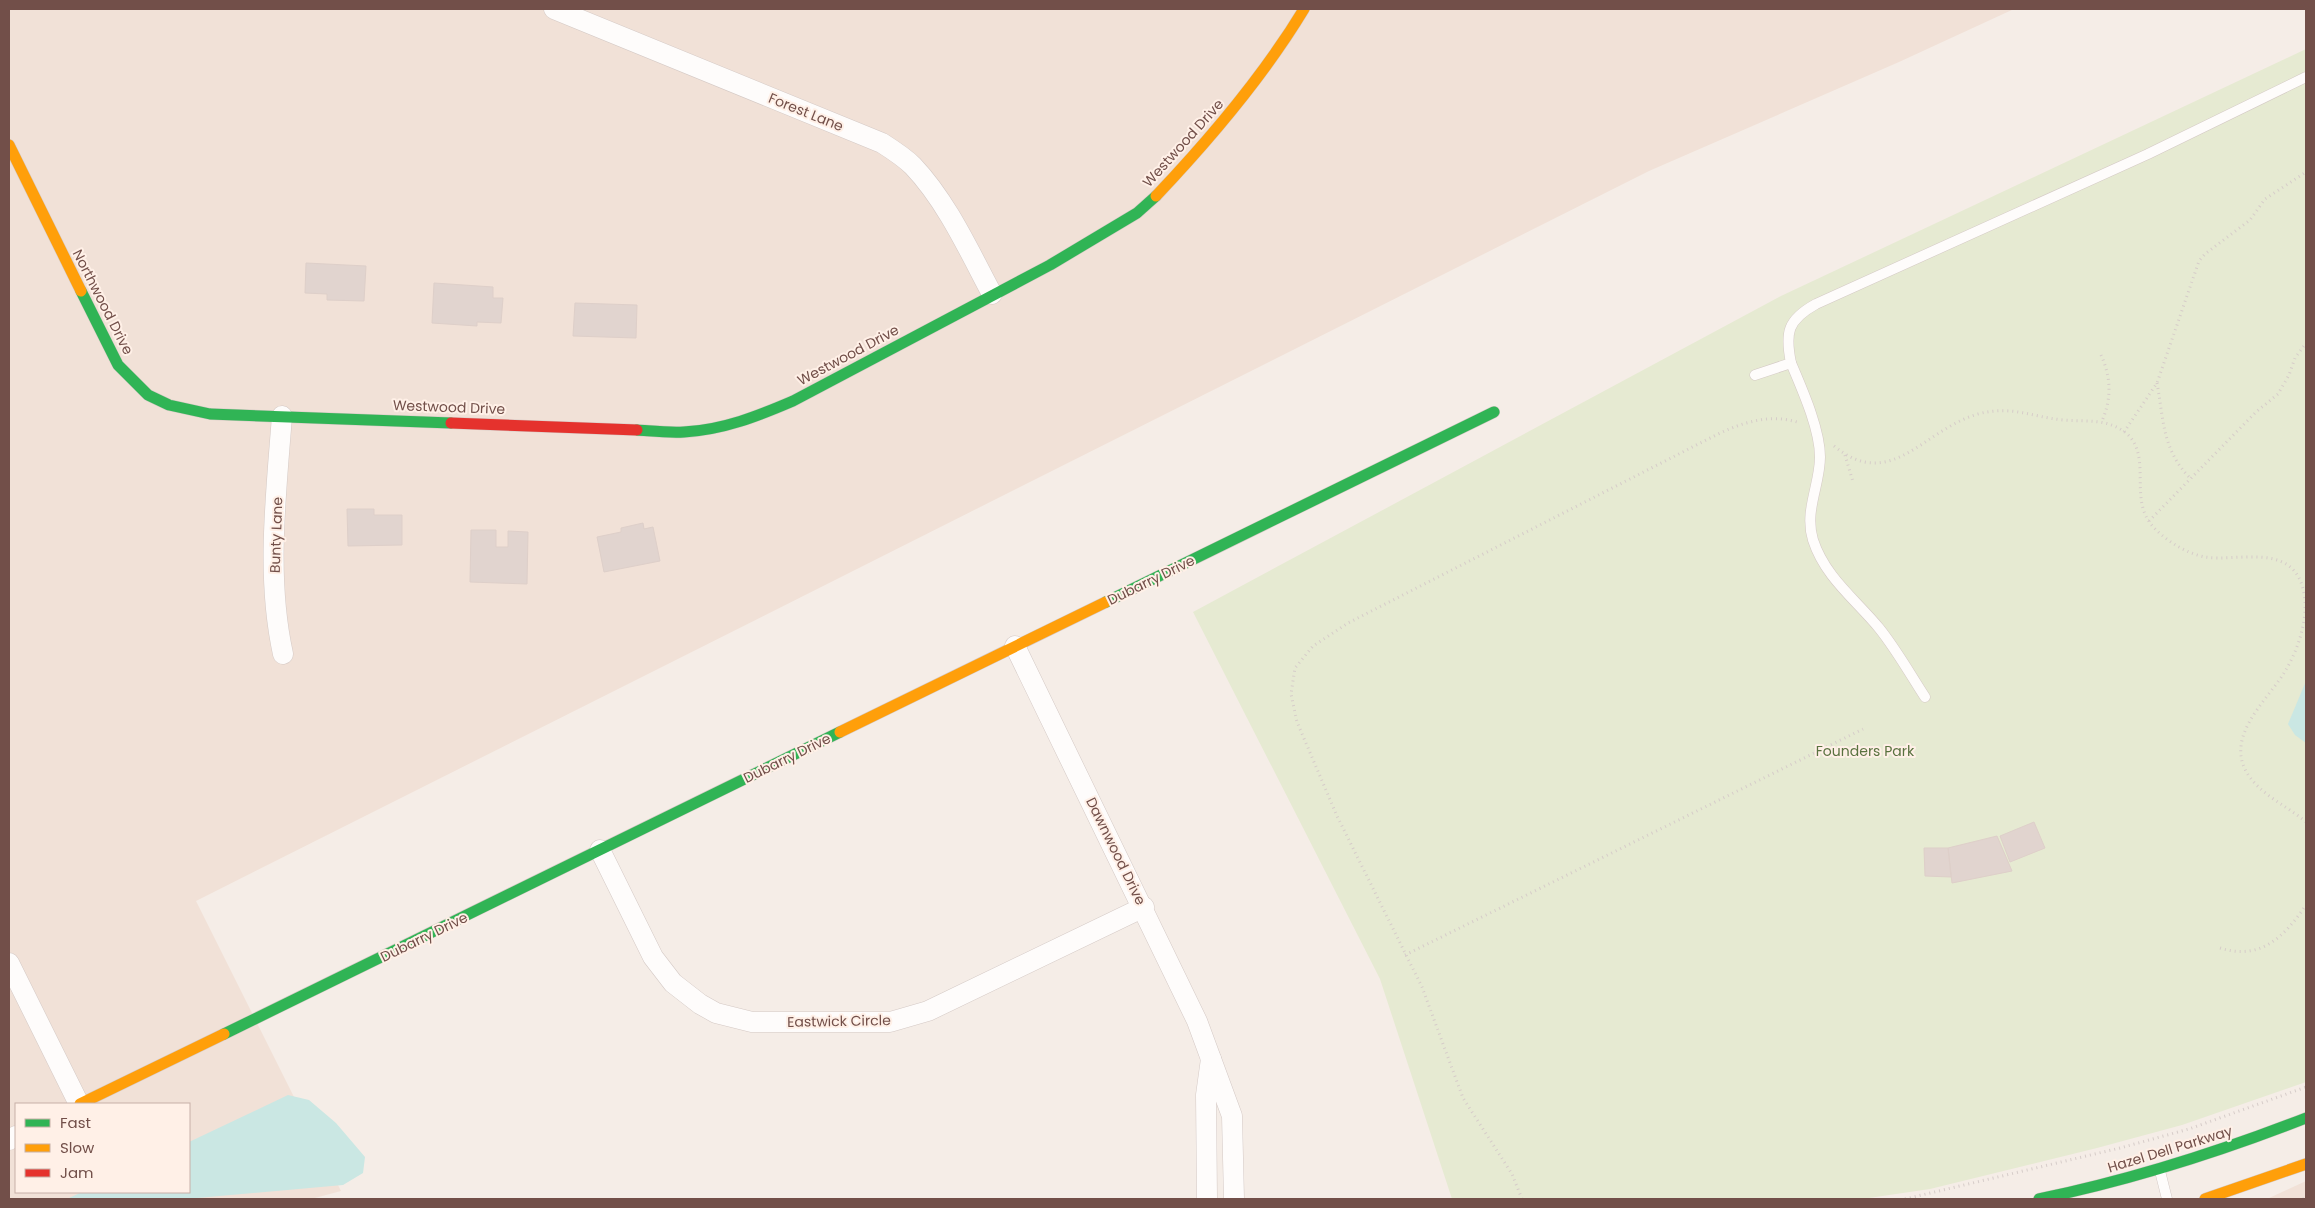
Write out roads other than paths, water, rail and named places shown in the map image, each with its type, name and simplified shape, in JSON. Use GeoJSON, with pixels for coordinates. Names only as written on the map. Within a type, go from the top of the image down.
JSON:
{"type":"FeatureCollection","features":[{"type":"Feature","properties":{"kind":"street","name":"Forest Lane"},"geometry":{"type":"LineString","coordinates":[[554,9],[882,143],[912,165],[922,176],[942,206],[992,294]]}},
{"type":"Feature","properties":{"kind":"street","name":"Westwood Drive"},"geometry":{"type":"LineString","coordinates":[[282,416],[682,432],[711,431],[753,418],[793,401],[1050,265],[1117,226],[1155,198],[1237,104],[1284,42],[1304,9]]}},
{"type":"Feature","properties":{"kind":"street","name":"Northwood Drive"},"geometry":{"type":"LineString","coordinates":[[9,144],[99,330],[118,365],[130,380],[165,406],[181,410],[210,414],[282,416]]}},
{"type":"Feature","properties":{"kind":"street","name":"Dubarry Drive"},"geometry":{"type":"LineString","coordinates":[[82,1103],[1494,412]]}},
{"type":"Feature","properties":{"kind":"street","name":"Bunty Lane"},"geometry":{"type":"LineString","coordinates":[[282,416],[274,554],[276,620],[283,654]]}},
{"type":"Feature","properties":{"kind":"street","name":"Dawnwood Drive"},"geometry":{"type":"LineString","coordinates":[[1015,646],[1144,907],[1197,1021],[1232,1116],[1234,1199]]}},
{"type":"Feature","properties":{"kind":"street","name":"Eastwick Circle"},"geometry":{"type":"LineString","coordinates":[[600,850],[653,957],[673,983],[686,995],[716,1013],[752,1022],[884,1022],[909,1017],[928,1011],[1144,907]]}},
{"type":"Feature","properties":{"kind":"street"},"geometry":{"type":"LineString","coordinates":[[9,964],[79,1103]]}},
{"type":"Feature","properties":{"kind":"street","name":"Dawnwood Drive"},"geometry":{"type":"LineString","coordinates":[[1207,1199],[1205,1102],[1211,1059]]}},
{"type":"Feature","properties":{"kind":"street","name":"Hazel Dell Parkway"},"geometry":{"type":"LineString","coordinates":[[2039,1199],[2159,1169],[2242,1143],[2306,1118]]}},
{"type":"Feature","properties":{"kind":"street"},"geometry":{"type":"LineString","coordinates":[[2206,1199],[2306,1164]]}},
{"type":"Feature","properties":{"kind":"lane"},"geometry":{"type":"LineString","coordinates":[[1925,698],[1891,644],[1878,627],[1837,584],[1817,550],[1810,527],[1820,456],[1815,430],[1791,362],[1788,338],[1790,327],[1806,310],[2148,154],[2306,77]]}},
{"type":"Feature","properties":{"kind":"lane"},"geometry":{"type":"LineString","coordinates":[[1755,375],[1791,362]]}},
{"type":"Feature","properties":{"kind":"lane"},"geometry":{"type":"LineString","coordinates":[[2159,1169],[2167,1199]]}},
{"type":"Feature","properties":{"kind":"water"},"geometry":{"type":"Polygon","coordinates":[[[2306,681],[2306,743],[2295,735],[2288,724],[2306,681]]]}},
{"type":"Feature","properties":{"kind":"water"},"geometry":{"type":"Polygon","coordinates":[[[288,1095],[309,1100],[336,1123],[365,1157],[363,1173],[343,1185],[186,1199],[67,1199],[80,1193],[190,1193],[190,1142],[288,1095]]]}},
{"type":"Feature","properties":{"kind":"park label","name":"Founders Park"},"geometry":{"type":"Point","coordinates":[1865,751]}}]}
